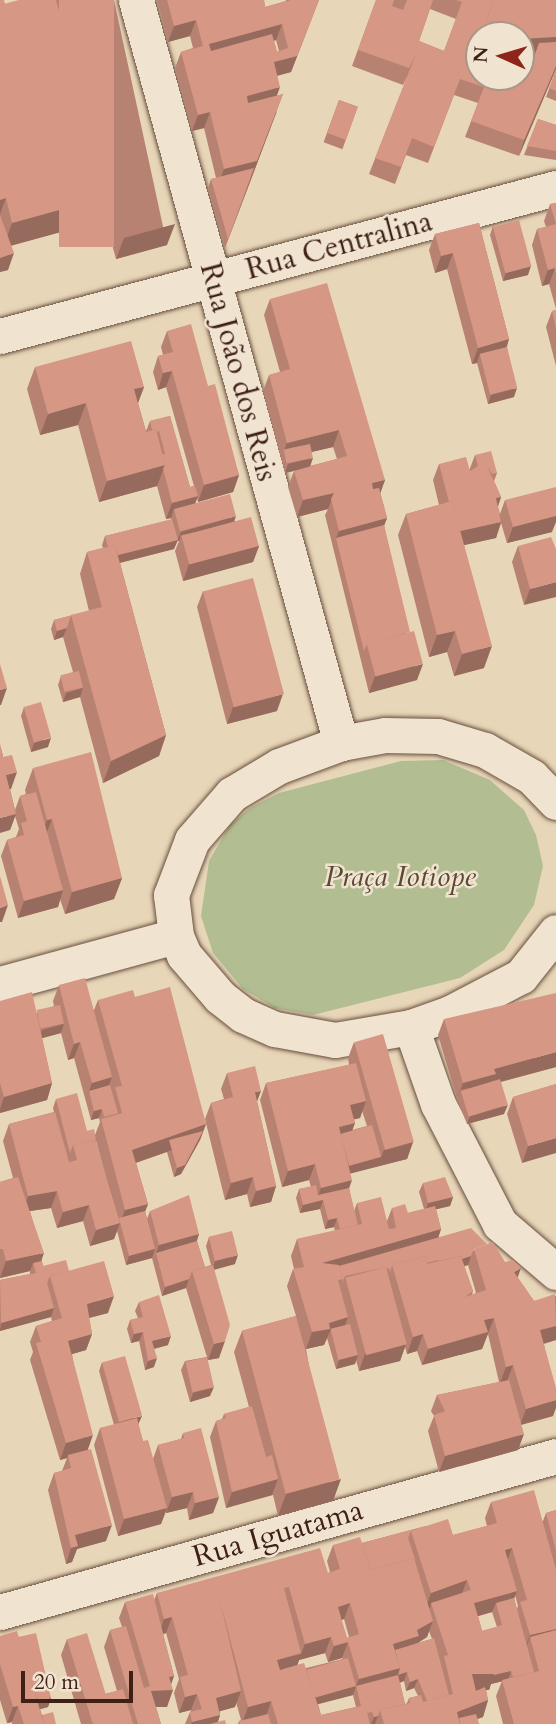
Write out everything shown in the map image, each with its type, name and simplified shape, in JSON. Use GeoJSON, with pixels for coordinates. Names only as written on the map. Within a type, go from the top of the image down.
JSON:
{"type":"FeatureCollection","features":[{"type":"Feature","properties":{"kind":"street","name":"Rua João dos Reis"},"geometry":{"type":"LineString","coordinates":[[136,0],[341,743]]}},
{"type":"Feature","properties":{"kind":"street","name":"Rua Centralina"},"geometry":{"type":"LineString","coordinates":[[0,337],[556,188]]}},
{"type":"Feature","properties":{"kind":"street"},"geometry":{"type":"LineString","coordinates":[[556,802],[531,777],[485,750],[438,736],[385,735],[341,743],[253,779],[210,817],[192,840],[170,895],[176,936],[184,955],[220,997],[243,1015],[275,1029],[335,1040],[411,1027],[450,1013],[521,976],[556,932]]}},
{"type":"Feature","properties":{"kind":"street"},"geometry":{"type":"LineString","coordinates":[[0,984],[176,936]]}},
{"type":"Feature","properties":{"kind":"street"},"geometry":{"type":"LineString","coordinates":[[411,1027],[447,1125],[500,1224],[556,1272]]}},
{"type":"Feature","properties":{"kind":"street","name":"Rua Iguatama"},"geometry":{"type":"LineString","coordinates":[[0,1612],[556,1456]]}},
{"type":"Feature","properties":{"kind":"green space","name":"Praça Iotiope"},"geometry":{"type":"Polygon","coordinates":[[[443,760],[490,780],[524,810],[536,835],[543,866],[534,905],[504,950],[460,978],[313,1015],[275,1008],[243,989],[213,953],[201,916],[209,861],[230,825],[250,808],[279,793],[401,761],[443,760]]]}},
{"type":"Feature","properties":{"kind":"building"},"geometry":{"type":"Polygon","coordinates":[[[19,0],[56,0],[110,196],[12,223],[6,198],[0,200],[0,5],[19,0]]]}},
{"type":"Feature","properties":{"kind":"building"},"geometry":{"type":"Polygon","coordinates":[[[59,0],[114,0],[114,247],[59,247],[59,0]]]}},
{"type":"Feature","properties":{"kind":"building"},"geometry":{"type":"Polygon","coordinates":[[[167,0],[264,0],[265,7],[291,0],[319,0],[297,56],[274,62],[280,87],[247,96],[248,103],[283,94],[257,161],[224,169],[210,112],[198,115],[181,52],[203,46],[196,20],[174,26],[167,0]],[[282,24],[209,44],[211,51],[272,34],[277,52],[288,48],[282,24]]]}},
{"type":"Feature","properties":{"kind":"building"},"geometry":{"type":"Polygon","coordinates":[[[376,0],[394,0],[392,6],[403,10],[407,0],[433,0],[419,41],[444,51],[462,2],[456,0],[494,0],[486,21],[465,21],[465,81],[460,79],[434,147],[412,138],[401,167],[375,158],[416,54],[409,68],[358,50],[376,0]]]}},
{"type":"Feature","properties":{"kind":"building"},"geometry":{"type":"Polygon","coordinates":[[[494,0],[556,0],[556,37],[535,38],[535,21],[486,21],[494,0]]]}},
{"type":"Feature","properties":{"kind":"building"},"geometry":{"type":"Polygon","coordinates":[[[556,42],[556,66],[524,140],[471,121],[482,91],[535,91],[535,54],[539,43],[556,42]]]}},
{"type":"Feature","properties":{"kind":"building"},"geometry":{"type":"Polygon","coordinates":[[[556,70],[556,91],[549,88],[556,70]]]}},
{"type":"Feature","properties":{"kind":"building"},"geometry":{"type":"Polygon","coordinates":[[[339,100],[358,107],[346,140],[327,133],[339,100]]]}},
{"type":"Feature","properties":{"kind":"building"},"geometry":{"type":"Polygon","coordinates":[[[538,119],[556,125],[556,151],[527,146],[538,119]]]}},
{"type":"Feature","properties":{"kind":"building"},"geometry":{"type":"Polygon","coordinates":[[[254,168],[228,239],[211,179],[254,168]]]}},
{"type":"Feature","properties":{"kind":"building"},"geometry":{"type":"Polygon","coordinates":[[[556,203],[556,224],[550,204],[556,203]]]}},
{"type":"Feature","properties":{"kind":"building"},"geometry":{"type":"Polygon","coordinates":[[[0,215],[14,253],[0,258],[0,215]]]}},
{"type":"Feature","properties":{"kind":"building"},"geometry":{"type":"Polygon","coordinates":[[[519,220],[531,266],[505,273],[493,227],[519,220]]]}},
{"type":"Feature","properties":{"kind":"building"},"geometry":{"type":"Polygon","coordinates":[[[479,223],[509,339],[478,348],[453,253],[441,256],[435,234],[479,223]]]}},
{"type":"Feature","properties":{"kind":"building"},"geometry":{"type":"Polygon","coordinates":[[[556,224],[556,273],[555,268],[548,270],[537,229],[556,224]]]}},
{"type":"Feature","properties":{"kind":"building"},"geometry":{"type":"Polygon","coordinates":[[[327,283],[385,480],[372,483],[373,489],[379,488],[387,518],[339,531],[331,499],[334,493],[303,500],[294,471],[347,456],[339,430],[287,443],[269,375],[290,369],[270,299],[327,283]]]}},
{"type":"Feature","properties":{"kind":"building"},"geometry":{"type":"Polygon","coordinates":[[[556,310],[556,328],[552,311],[556,310]]]}},
{"type":"Feature","properties":{"kind":"building"},"geometry":{"type":"Polygon","coordinates":[[[191,324],[208,386],[215,384],[239,475],[204,485],[172,371],[163,373],[158,356],[173,352],[167,331],[191,324]]]}},
{"type":"Feature","properties":{"kind":"building"},"geometry":{"type":"Polygon","coordinates":[[[131,341],[144,387],[134,389],[146,432],[156,429],[165,465],[107,481],[86,403],[48,414],[35,367],[131,341]]]}},
{"type":"Feature","properties":{"kind":"building"},"geometry":{"type":"Polygon","coordinates":[[[507,347],[517,388],[490,395],[480,354],[507,347]]]}},
{"type":"Feature","properties":{"kind":"building"},"geometry":{"type":"Polygon","coordinates":[[[170,416],[190,487],[195,486],[198,496],[172,503],[163,469],[165,465],[162,454],[165,454],[159,431],[152,430],[150,421],[170,416]]]}},
{"type":"Feature","properties":{"kind":"building"},"geometry":{"type":"Polygon","coordinates":[[[310,444],[313,458],[287,463],[284,450],[310,444]]]}},
{"type":"Feature","properties":{"kind":"building"},"geometry":{"type":"Polygon","coordinates":[[[491,451],[497,473],[492,474],[487,466],[501,497],[496,498],[501,522],[460,531],[439,464],[466,457],[470,471],[478,466],[475,455],[491,451]]]}},
{"type":"Feature","properties":{"kind":"building"},"geometry":{"type":"Polygon","coordinates":[[[556,487],[556,516],[513,527],[505,500],[556,487]]]}},
{"type":"Feature","properties":{"kind":"building"},"geometry":{"type":"Polygon","coordinates":[[[230,494],[236,516],[180,531],[174,509],[230,494]]]}},
{"type":"Feature","properties":{"kind":"building"},"geometry":{"type":"Polygon","coordinates":[[[452,501],[492,646],[462,654],[455,631],[437,635],[406,514],[452,501]]]}},
{"type":"Feature","properties":{"kind":"building"},"geometry":{"type":"Polygon","coordinates":[[[251,517],[259,546],[189,565],[181,536],[251,517]]]}},
{"type":"Feature","properties":{"kind":"building"},"geometry":{"type":"Polygon","coordinates":[[[172,519],[178,540],[118,555],[115,545],[108,547],[105,536],[172,519]]]}},
{"type":"Feature","properties":{"kind":"building"},"geometry":{"type":"Polygon","coordinates":[[[384,525],[410,632],[367,644],[364,651],[336,538],[384,525]]]}},
{"type":"Feature","properties":{"kind":"building"},"geometry":{"type":"Polygon","coordinates":[[[551,537],[556,549],[556,582],[530,589],[518,546],[551,537]]]}},
{"type":"Feature","properties":{"kind":"building"},"geometry":{"type":"Polygon","coordinates":[[[115,545],[166,735],[111,761],[71,615],[102,607],[87,552],[115,545]]]}},
{"type":"Feature","properties":{"kind":"building"},"geometry":{"type":"Polygon","coordinates":[[[253,578],[284,694],[234,707],[203,591],[253,578]]]}},
{"type":"Feature","properties":{"kind":"building"},"geometry":{"type":"Polygon","coordinates":[[[71,615],[67,628],[57,631],[54,620],[71,615]]]}},
{"type":"Feature","properties":{"kind":"building"},"geometry":{"type":"Polygon","coordinates":[[[414,631],[423,664],[375,677],[367,644],[414,631]]]}},
{"type":"Feature","properties":{"kind":"building"},"geometry":{"type":"Polygon","coordinates":[[[0,664],[7,688],[0,690],[0,664]]]}},
{"type":"Feature","properties":{"kind":"building"},"geometry":{"type":"Polygon","coordinates":[[[79,671],[83,688],[64,692],[60,675],[79,671]]]}},
{"type":"Feature","properties":{"kind":"building"},"geometry":{"type":"Polygon","coordinates":[[[41,702],[51,738],[34,743],[24,707],[41,702]]]}},
{"type":"Feature","properties":{"kind":"building"},"geometry":{"type":"Polygon","coordinates":[[[0,744],[3,757],[12,755],[17,772],[6,775],[16,814],[0,818],[0,744]]]}},
{"type":"Feature","properties":{"kind":"building"},"geometry":{"type":"Polygon","coordinates":[[[91,752],[122,878],[72,892],[52,819],[47,820],[33,768],[91,752]]]}},
{"type":"Feature","properties":{"kind":"building"},"geometry":{"type":"Polygon","coordinates":[[[36,792],[63,890],[24,901],[7,840],[24,835],[21,823],[27,821],[20,796],[36,792]]]}},
{"type":"Feature","properties":{"kind":"building"},"geometry":{"type":"Polygon","coordinates":[[[0,876],[8,905],[0,908],[0,876]]]}},
{"type":"Feature","properties":{"kind":"building"},"geometry":{"type":"Polygon","coordinates":[[[85,978],[112,1077],[92,1083],[80,1042],[74,1044],[59,985],[85,978]]]}},
{"type":"Feature","properties":{"kind":"building"},"geometry":{"type":"Polygon","coordinates":[[[170,987],[206,1124],[132,1150],[148,1204],[125,1210],[101,1119],[122,1113],[115,1087],[122,1086],[98,1000],[133,990],[135,997],[170,987]]]}},
{"type":"Feature","properties":{"kind":"building"},"geometry":{"type":"Polygon","coordinates":[[[32,992],[52,1083],[4,1097],[0,1083],[0,1001],[32,992]]]}},
{"type":"Feature","properties":{"kind":"building"},"geometry":{"type":"Polygon","coordinates":[[[556,993],[556,1052],[494,1069],[496,1074],[463,1083],[444,1019],[556,993]]]}},
{"type":"Feature","properties":{"kind":"building"},"geometry":{"type":"Polygon","coordinates":[[[60,1005],[64,1024],[40,1029],[37,1010],[60,1005]]]}},
{"type":"Feature","properties":{"kind":"building"},"geometry":{"type":"Polygon","coordinates":[[[383,1034],[414,1142],[385,1150],[354,1042],[383,1034]]]}},
{"type":"Feature","properties":{"kind":"building"},"geometry":{"type":"Polygon","coordinates":[[[356,1063],[366,1101],[350,1105],[355,1123],[339,1127],[352,1180],[321,1188],[315,1164],[288,1171],[266,1083],[356,1063]]]}},
{"type":"Feature","properties":{"kind":"building"},"geometry":{"type":"Polygon","coordinates":[[[255,1066],[261,1091],[255,1092],[276,1186],[256,1191],[253,1177],[231,1183],[211,1103],[233,1097],[227,1073],[255,1066]]]}},
{"type":"Feature","properties":{"kind":"building"},"geometry":{"type":"Polygon","coordinates":[[[500,1079],[508,1105],[469,1117],[461,1091],[500,1079]]]}},
{"type":"Feature","properties":{"kind":"building"},"geometry":{"type":"Polygon","coordinates":[[[556,1084],[556,1138],[528,1146],[513,1097],[556,1084]]]}},
{"type":"Feature","properties":{"kind":"building"},"geometry":{"type":"Polygon","coordinates":[[[110,1085],[118,1113],[104,1117],[102,1109],[94,1111],[89,1091],[110,1085]]]}},
{"type":"Feature","properties":{"kind":"building"},"geometry":{"type":"Polygon","coordinates":[[[77,1093],[87,1131],[94,1129],[96,1142],[95,1140],[73,1145],[70,1153],[56,1099],[77,1093]]]}},
{"type":"Feature","properties":{"kind":"building"},"geometry":{"type":"Polygon","coordinates":[[[55,1112],[69,1162],[77,1160],[73,1145],[95,1140],[120,1223],[96,1230],[89,1205],[63,1212],[57,1191],[28,1196],[9,1124],[55,1112]]]}},
{"type":"Feature","properties":{"kind":"building"},"geometry":{"type":"Polygon","coordinates":[[[372,1125],[381,1157],[349,1166],[340,1134],[372,1125]]]}},
{"type":"Feature","properties":{"kind":"building"},"geometry":{"type":"Polygon","coordinates":[[[203,1131],[185,1165],[177,1168],[169,1140],[203,1131]]]}},
{"type":"Feature","properties":{"kind":"building"},"geometry":{"type":"Polygon","coordinates":[[[18,1177],[44,1253],[6,1261],[3,1249],[0,1249],[0,1182],[18,1177]]]}},
{"type":"Feature","properties":{"kind":"building"},"geometry":{"type":"Polygon","coordinates":[[[445,1177],[453,1197],[428,1203],[423,1183],[445,1177]]]}},
{"type":"Feature","properties":{"kind":"building"},"geometry":{"type":"Polygon","coordinates":[[[316,1185],[318,1195],[349,1188],[358,1225],[340,1229],[337,1218],[328,1220],[323,1200],[303,1205],[299,1189],[316,1185]]]}},
{"type":"Feature","properties":{"kind":"building"},"geometry":{"type":"Polygon","coordinates":[[[189,1195],[199,1234],[159,1245],[150,1211],[189,1195]]]}},
{"type":"Feature","properties":{"kind":"building"},"geometry":{"type":"Polygon","coordinates":[[[381,1197],[389,1229],[396,1228],[392,1208],[405,1204],[408,1213],[435,1206],[441,1229],[322,1263],[339,1265],[343,1279],[338,1280],[348,1317],[329,1323],[330,1329],[312,1332],[293,1269],[304,1267],[297,1239],[362,1224],[357,1203],[381,1197]]]}},
{"type":"Feature","properties":{"kind":"building"},"geometry":{"type":"Polygon","coordinates":[[[145,1211],[155,1249],[129,1256],[119,1218],[145,1211]]]}},
{"type":"Feature","properties":{"kind":"building"},"geometry":{"type":"Polygon","coordinates":[[[471,1228],[487,1244],[474,1249],[471,1256],[427,1263],[425,1256],[392,1265],[390,1273],[386,1267],[345,1276],[342,1284],[339,1266],[471,1228]]]}},
{"type":"Feature","properties":{"kind":"building"},"geometry":{"type":"Polygon","coordinates":[[[232,1231],[238,1255],[215,1261],[209,1237],[232,1231]]]}},
{"type":"Feature","properties":{"kind":"building"},"geometry":{"type":"Polygon","coordinates":[[[197,1241],[205,1267],[192,1271],[189,1279],[165,1287],[156,1253],[197,1241]]]}},
{"type":"Feature","properties":{"kind":"building"},"geometry":{"type":"Polygon","coordinates":[[[493,1242],[505,1262],[513,1260],[521,1268],[514,1272],[534,1301],[555,1294],[556,1326],[540,1330],[556,1388],[556,1400],[526,1409],[513,1365],[506,1367],[494,1318],[484,1320],[488,1332],[428,1349],[423,1334],[413,1337],[392,1265],[425,1256],[427,1264],[461,1256],[473,1291],[465,1297],[486,1290],[474,1249],[493,1242]]]}},
{"type":"Feature","properties":{"kind":"building"},"geometry":{"type":"Polygon","coordinates":[[[66,1260],[69,1271],[50,1276],[47,1283],[54,1308],[1,1323],[0,1280],[36,1273],[33,1263],[42,1261],[43,1266],[66,1260]]]}},
{"type":"Feature","properties":{"kind":"building"},"geometry":{"type":"Polygon","coordinates":[[[104,1261],[114,1296],[87,1304],[92,1334],[68,1341],[93,1435],[66,1443],[36,1343],[41,1342],[36,1326],[62,1318],[50,1276],[104,1261]]]}},
{"type":"Feature","properties":{"kind":"building"},"geometry":{"type":"Polygon","coordinates":[[[213,1265],[230,1325],[225,1341],[214,1344],[192,1271],[213,1265]]]}},
{"type":"Feature","properties":{"kind":"building"},"geometry":{"type":"Polygon","coordinates":[[[386,1267],[407,1344],[366,1355],[345,1278],[386,1267]]]}},
{"type":"Feature","properties":{"kind":"building"},"geometry":{"type":"Polygon","coordinates":[[[159,1295],[171,1336],[152,1341],[157,1358],[148,1361],[143,1332],[134,1334],[130,1320],[143,1317],[139,1302],[159,1295]]]}},
{"type":"Feature","properties":{"kind":"building"},"geometry":{"type":"Polygon","coordinates":[[[296,1316],[340,1479],[286,1494],[242,1330],[296,1316]]]}},
{"type":"Feature","properties":{"kind":"building"},"geometry":{"type":"Polygon","coordinates":[[[350,1324],[358,1355],[338,1360],[331,1329],[350,1324]]]}},
{"type":"Feature","properties":{"kind":"building"},"geometry":{"type":"Polygon","coordinates":[[[125,1356],[142,1416],[119,1422],[102,1363],[125,1356]]]}},
{"type":"Feature","properties":{"kind":"building"},"geometry":{"type":"Polygon","coordinates":[[[207,1357],[214,1387],[193,1392],[186,1362],[207,1357]]]}},
{"type":"Feature","properties":{"kind":"building"},"geometry":{"type":"Polygon","coordinates":[[[509,1380],[524,1434],[445,1456],[434,1415],[445,1411],[437,1395],[509,1380]]]}},
{"type":"Feature","properties":{"kind":"building"},"geometry":{"type":"Polygon","coordinates":[[[252,1406],[266,1457],[272,1455],[278,1479],[232,1492],[216,1421],[226,1418],[224,1414],[252,1406]]]}},
{"type":"Feature","properties":{"kind":"building"},"geometry":{"type":"Polygon","coordinates":[[[137,1418],[143,1441],[148,1440],[167,1508],[124,1519],[100,1428],[137,1418]]]}},
{"type":"Feature","properties":{"kind":"building"},"geometry":{"type":"Polygon","coordinates":[[[201,1428],[219,1497],[195,1503],[193,1492],[172,1497],[158,1445],[184,1438],[183,1433],[201,1428]]]}},
{"type":"Feature","properties":{"kind":"building"},"geometry":{"type":"Polygon","coordinates":[[[91,1449],[112,1525],[75,1535],[78,1546],[71,1548],[54,1473],[71,1468],[68,1455],[91,1449]]]}},
{"type":"Feature","properties":{"kind":"building"},"geometry":{"type":"Polygon","coordinates":[[[534,1490],[556,1570],[556,1629],[530,1635],[520,1602],[527,1600],[512,1548],[505,1550],[517,1591],[474,1603],[495,1674],[472,1674],[476,1691],[485,1687],[488,1700],[457,1712],[460,1724],[384,1724],[380,1710],[410,1703],[409,1698],[421,1695],[423,1702],[453,1694],[444,1656],[448,1655],[431,1603],[471,1590],[467,1580],[431,1593],[411,1531],[448,1519],[453,1535],[497,1523],[491,1502],[534,1490]]]}},
{"type":"Feature","properties":{"kind":"building"},"geometry":{"type":"Polygon","coordinates":[[[556,1510],[556,1551],[546,1513],[556,1510]]]}},
{"type":"Feature","properties":{"kind":"building"},"geometry":{"type":"Polygon","coordinates":[[[426,1526],[411,1531],[408,1538],[416,1562],[414,1558],[371,1570],[362,1543],[426,1526]]]}},
{"type":"Feature","properties":{"kind":"building"},"geometry":{"type":"Polygon","coordinates":[[[360,1537],[371,1570],[414,1558],[433,1621],[417,1630],[419,1636],[393,1644],[400,1668],[359,1679],[348,1642],[334,1646],[331,1637],[305,1644],[289,1587],[284,1588],[301,1653],[277,1660],[280,1670],[304,1663],[321,1715],[365,1705],[370,1724],[278,1724],[271,1701],[248,1707],[220,1601],[241,1691],[216,1698],[220,1715],[192,1722],[190,1712],[202,1709],[197,1694],[185,1697],[180,1677],[188,1675],[172,1617],[164,1619],[157,1593],[320,1548],[328,1573],[340,1569],[333,1545],[360,1537]],[[350,1603],[338,1607],[347,1638],[359,1634],[350,1603]]]}},
{"type":"Feature","properties":{"kind":"building"},"geometry":{"type":"Polygon","coordinates":[[[153,1594],[174,1676],[169,1677],[173,1690],[151,1691],[161,1724],[138,1724],[110,1630],[126,1626],[144,1688],[150,1686],[125,1602],[153,1594]]]}},
{"type":"Feature","properties":{"kind":"building"},"geometry":{"type":"Polygon","coordinates":[[[514,1598],[534,1672],[513,1677],[511,1671],[494,1675],[482,1631],[502,1625],[496,1603],[514,1598]]]}},
{"type":"Feature","properties":{"kind":"building"},"geometry":{"type":"Polygon","coordinates":[[[556,1630],[556,1724],[514,1724],[502,1680],[539,1671],[530,1637],[556,1630]]]}},
{"type":"Feature","properties":{"kind":"building"},"geometry":{"type":"Polygon","coordinates":[[[17,1631],[44,1724],[24,1724],[18,1706],[13,1707],[0,1664],[0,1636],[17,1631]]]}},
{"type":"Feature","properties":{"kind":"building"},"geometry":{"type":"Polygon","coordinates":[[[36,1633],[51,1698],[38,1702],[18,1637],[36,1633]]]}},
{"type":"Feature","properties":{"kind":"building"},"geometry":{"type":"Polygon","coordinates":[[[87,1633],[115,1724],[93,1724],[67,1639],[87,1633]]]}},
{"type":"Feature","properties":{"kind":"building"},"geometry":{"type":"Polygon","coordinates":[[[434,1638],[449,1695],[427,1701],[418,1679],[410,1682],[407,1672],[398,1675],[400,1668],[395,1650],[434,1638]]]}},
{"type":"Feature","properties":{"kind":"building"},"geometry":{"type":"Polygon","coordinates":[[[348,1658],[356,1686],[315,1698],[307,1670],[348,1658]]]}},
{"type":"Feature","properties":{"kind":"building"},"geometry":{"type":"Polygon","coordinates":[[[398,1675],[405,1704],[380,1710],[378,1716],[374,1717],[372,1712],[367,1713],[365,1705],[361,1706],[356,1686],[398,1675]]]}},
{"type":"Feature","properties":{"kind":"building"},"geometry":{"type":"Polygon","coordinates":[[[123,1689],[133,1724],[114,1724],[105,1694],[123,1689]]]}},
{"type":"Feature","properties":{"kind":"building"},"geometry":{"type":"Polygon","coordinates":[[[53,1712],[56,1724],[44,1724],[42,1715],[53,1712]]]}},
{"type":"Feature","properties":{"kind":"building"},"geometry":{"type":"Polygon","coordinates":[[[268,1714],[271,1724],[240,1724],[239,1721],[268,1714]]]}},
{"type":"Feature","properties":{"kind":"building"},"geometry":{"type":"Polygon","coordinates":[[[476,1714],[479,1724],[460,1724],[459,1718],[476,1714]]]}},
{"type":"Feature","properties":{"kind":"building"},"geometry":{"type":"Polygon","coordinates":[[[225,1720],[226,1724],[210,1724],[225,1720]]]}}]}
